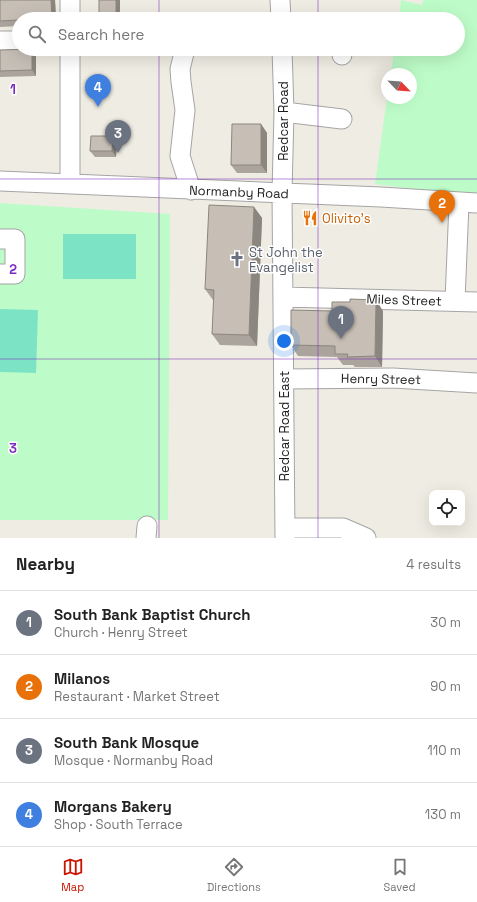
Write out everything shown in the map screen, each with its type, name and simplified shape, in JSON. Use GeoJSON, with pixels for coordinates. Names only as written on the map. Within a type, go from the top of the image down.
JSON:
{"type":"FeatureCollection","features":[{"type":"Feature","properties":{"kind":"street"},"geometry":{"type":"LineString","coordinates":[[70,0],[70,12]]}},
{"type":"Feature","properties":{"kind":"street"},"geometry":{"type":"LineString","coordinates":[[280,0],[281,12]]}},
{"type":"Feature","properties":{"kind":"street"},"geometry":{"type":"LineString","coordinates":[[0,41],[12,41]]}},
{"type":"Feature","properties":{"kind":"street"},"geometry":{"type":"LineString","coordinates":[[70,56],[70,184]]}},
{"type":"Feature","properties":{"kind":"street"},"geometry":{"type":"LineString","coordinates":[[183,56],[180,69],[185,110],[180,156],[191,190]]}},
{"type":"Feature","properties":{"kind":"street","name":"Redcar Road"},"geometry":{"type":"LineString","coordinates":[[280,56],[284,112],[282,193]]}},
{"type":"Feature","properties":{"kind":"street"},"geometry":{"type":"LineString","coordinates":[[284,112],[342,119]]}},
{"type":"Feature","properties":{"kind":"street","name":"Normanby Road"},"geometry":{"type":"LineString","coordinates":[[0,181],[381,197],[468,203]]}},
{"type":"Feature","properties":{"kind":"street","name":"Redcar Road East"},"geometry":{"type":"LineString","coordinates":[[282,193],[285,533]]}},
{"type":"Feature","properties":{"kind":"street"},"geometry":{"type":"LineString","coordinates":[[456,301],[468,203]]}},
{"type":"Feature","properties":{"kind":"street"},"geometry":{"type":"LineString","coordinates":[[0,239],[15,239],[15,274],[0,274]]}},
{"type":"Feature","properties":{"kind":"street","name":"Miles Street"},"geometry":{"type":"LineString","coordinates":[[283,297],[477,302]]}},
{"type":"Feature","properties":{"kind":"street","name":"Henry Street"},"geometry":{"type":"LineString","coordinates":[[284,379],[393,378],[477,383]]}},
{"type":"Feature","properties":{"kind":"street"},"geometry":{"type":"LineString","coordinates":[[285,533],[343,528],[366,538]]}},
{"type":"Feature","properties":{"kind":"green space"},"geometry":{"type":"Polygon","coordinates":[[[401,0],[422,5],[423,0],[477,0],[477,197],[375,184],[386,104],[417,104],[417,68],[392,68],[393,56],[465,56],[465,12],[400,12],[401,0]]]}},
{"type":"Feature","properties":{"kind":"green space"},"geometry":{"type":"Polygon","coordinates":[[[0,203],[170,214],[168,520],[0,520],[0,203]]]}},
{"type":"Feature","properties":{"kind":"green space"},"geometry":{"type":"Polygon","coordinates":[[[63,234],[136,234],[136,279],[63,279],[63,234]]]}},
{"type":"Feature","properties":{"kind":"green space"},"geometry":{"type":"Polygon","coordinates":[[[0,309],[38,310],[36,373],[0,372],[0,309]]]}},
{"type":"Feature","properties":{"kind":"building"},"geometry":{"type":"Polygon","coordinates":[[[0,0],[51,0],[52,12],[12,12],[12,20],[0,21],[0,0]]]}},
{"type":"Feature","properties":{"kind":"building"},"geometry":{"type":"Polygon","coordinates":[[[99,0],[116,0],[116,12],[99,12],[99,0]]]}},
{"type":"Feature","properties":{"kind":"building"},"geometry":{"type":"Polygon","coordinates":[[[0,50],[12,50],[12,56],[32,56],[32,70],[0,71],[0,50]]]}},
{"type":"Feature","properties":{"kind":"building"},"geometry":{"type":"Polygon","coordinates":[[[232,124],[261,124],[261,165],[231,165],[232,124]]]}},
{"type":"Feature","properties":{"kind":"building"},"geometry":{"type":"Polygon","coordinates":[[[91,136],[113,136],[112,151],[90,151],[91,136]]]}},
{"type":"Feature","properties":{"kind":"building","name":"St John the Evangelist"},"geometry":{"type":"Polygon","coordinates":[[[209,205],[254,207],[249,335],[212,334],[214,290],[205,289],[209,205]]]}},
{"type":"Feature","properties":{"kind":"building"},"geometry":{"type":"Polygon","coordinates":[[[350,299],[376,300],[375,356],[347,357],[348,354],[335,354],[335,346],[291,345],[291,310],[332,311],[332,302],[350,302],[350,299]]]}},
{"type":"Feature","properties":{"kind":"place","name":"Morgans Bakery"},"geometry":{"type":"Point","coordinates":[98,107]}},
{"type":"Feature","properties":{"kind":"place","name":"South Bank Mosque"},"geometry":{"type":"Point","coordinates":[118,153]}},
{"type":"Feature","properties":{"kind":"place","name":"Olivito's"},"geometry":{"type":"Point","coordinates":[310,218]}},
{"type":"Feature","properties":{"kind":"place","name":"Milanos"},"geometry":{"type":"Point","coordinates":[442,223]}},
{"type":"Feature","properties":{"kind":"place","name":"St John the Evangelist"},"geometry":{"type":"Point","coordinates":[237,259]}},
{"type":"Feature","properties":{"kind":"place","name":"South Bank Baptist Church"},"geometry":{"type":"Point","coordinates":[341,339]}}]}
